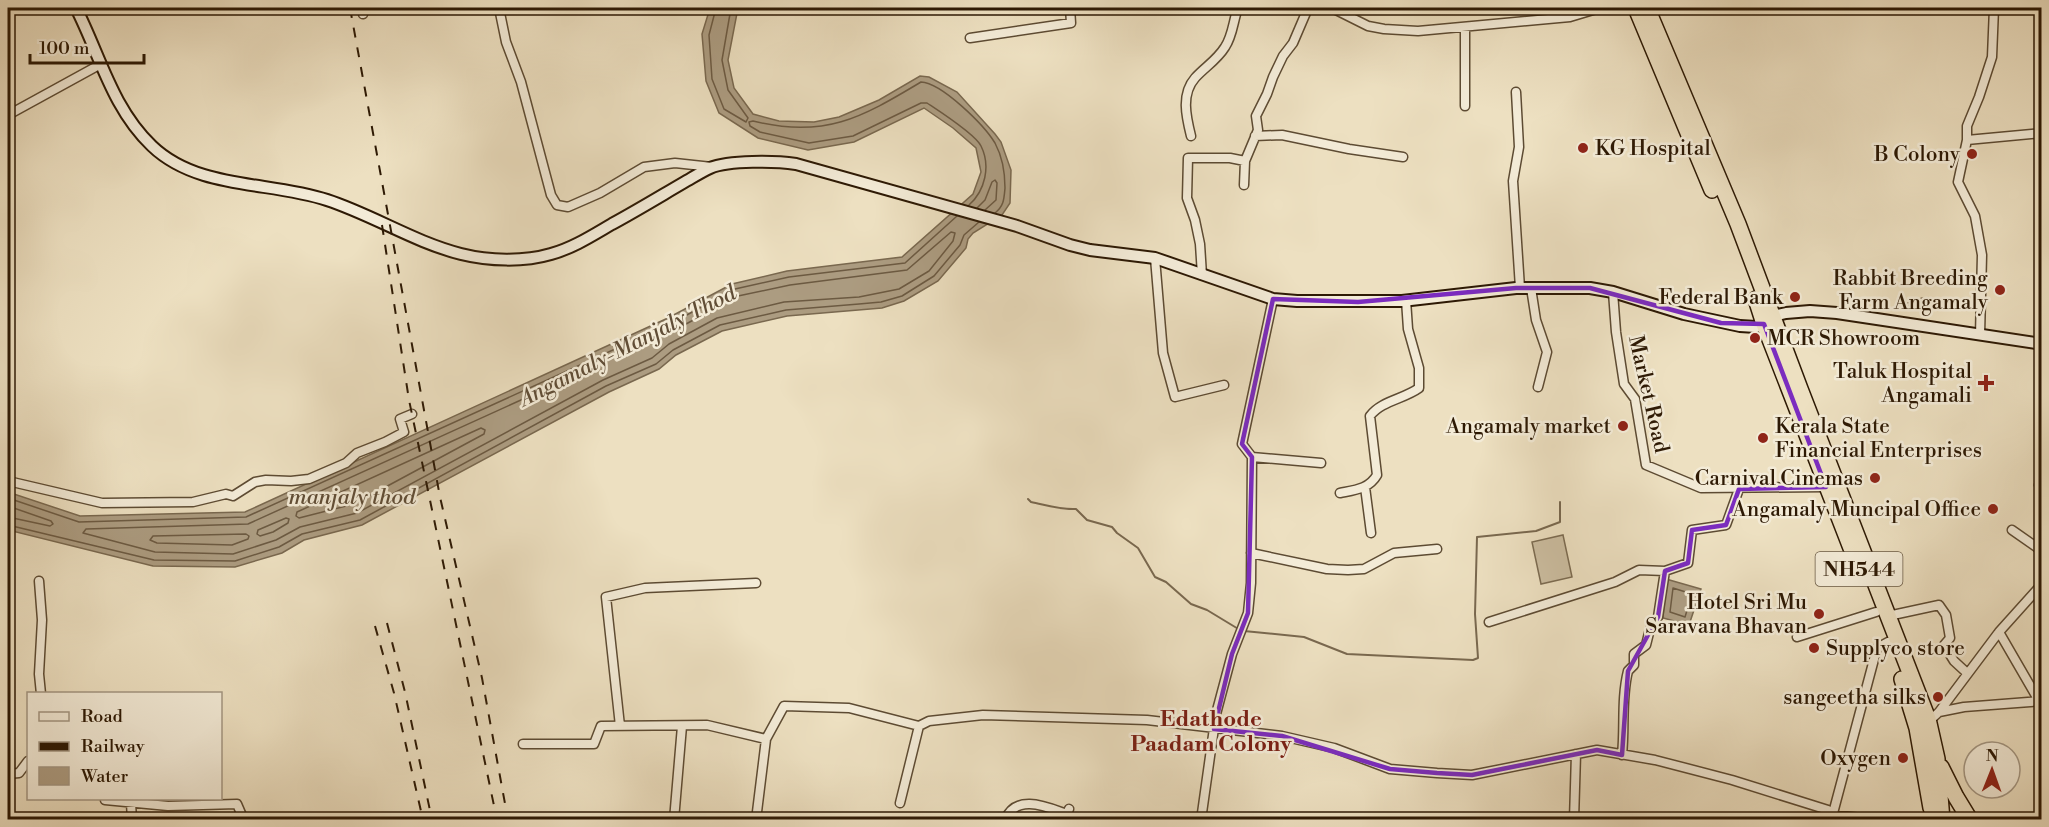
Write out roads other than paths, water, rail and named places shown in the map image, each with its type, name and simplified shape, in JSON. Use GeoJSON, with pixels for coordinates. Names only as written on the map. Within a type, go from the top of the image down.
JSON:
{"type":"FeatureCollection","features":[{"type":"Feature","properties":{"kind":"highway","name":"NH544"},"geometry":{"type":"LineString","coordinates":[[1636,8],[1755,295],[1768,320],[1882,614],[1888,642],[1917,728],[1928,781],[1932,819]]}},
{"type":"Feature","properties":{"kind":"highway","name":"NH544"},"geometry":{"type":"LineString","coordinates":[[1647,8],[1656,34],[1738,224],[1768,320],[1826,487],[1882,614],[1934,717],[1942,819]]}},
{"type":"Feature","properties":{"kind":"highway"},"geometry":{"type":"LineString","coordinates":[[1937,759],[1970,819]]}},
{"type":"Feature","properties":{"kind":"main road"},"geometry":{"type":"LineString","coordinates":[[76,8],[119,105],[152,147],[172,161],[209,176],[325,199],[363,213],[416,239],[462,255],[492,259],[530,259],[553,254],[578,244],[712,167],[779,161],[949,206],[1090,250],[1155,258],[1273,299],[1348,302],[1406,300],[1526,288],[1590,288],[1613,291],[1684,314],[1756,327],[1786,313],[1810,311],[1837,313],[2042,344]]}},
{"type":"Feature","properties":{"kind":"street"},"geometry":{"type":"LineString","coordinates":[[499,8],[506,42],[520,82],[551,195],[557,205],[568,207],[600,193],[644,166],[675,163],[712,167]]}},
{"type":"Feature","properties":{"kind":"street"},"geometry":{"type":"LineString","coordinates":[[969,38],[1071,23],[1070,8]]}},
{"type":"Feature","properties":{"kind":"street"},"geometry":{"type":"LineString","coordinates":[[1191,136],[1186,117],[1186,94],[1194,79],[1224,49],[1230,38],[1238,8]]}},
{"type":"Feature","properties":{"kind":"street"},"geometry":{"type":"LineString","coordinates":[[1244,185],[1245,161],[1258,130],[1256,116],[1308,8]]}},
{"type":"Feature","properties":{"kind":"street"},"geometry":{"type":"LineString","coordinates":[[1332,8],[1357,22],[1384,29],[1418,31],[1570,16],[1600,8]]}},
{"type":"Feature","properties":{"kind":"street"},"geometry":{"type":"LineString","coordinates":[[1980,335],[1982,255],[1975,216],[1958,182],[1967,140],[1967,126],[1980,97],[1992,57],[1994,8]]}},
{"type":"Feature","properties":{"kind":"street"},"geometry":{"type":"LineString","coordinates":[[1465,27],[1465,106]]}},
{"type":"Feature","properties":{"kind":"street"},"geometry":{"type":"LineString","coordinates":[[8,115],[101,64]]}},
{"type":"Feature","properties":{"kind":"street"},"geometry":{"type":"LineString","coordinates":[[1516,93],[1518,147],[1513,181],[1526,288],[1547,352],[1538,387]]}},
{"type":"Feature","properties":{"kind":"street"},"geometry":{"type":"LineString","coordinates":[[1967,140],[2042,133]]}},
{"type":"Feature","properties":{"kind":"street"},"geometry":{"type":"LineString","coordinates":[[1255,136],[1282,135],[1403,157]]}},
{"type":"Feature","properties":{"kind":"street"},"geometry":{"type":"LineString","coordinates":[[1202,275],[1200,244],[1187,198],[1188,158],[1230,158],[1245,161]]}},
{"type":"Feature","properties":{"kind":"street"},"geometry":{"type":"LineString","coordinates":[[1155,258],[1163,353],[1175,397],[1224,386]]}},
{"type":"Feature","properties":{"kind":"street","name":"Market Road"},"geometry":{"type":"LineString","coordinates":[[1613,291],[1616,332],[1624,384],[1635,399],[1646,465],[1701,488],[1826,487]]}},
{"type":"Feature","properties":{"kind":"street"},"geometry":{"type":"LineString","coordinates":[[1199,819],[1202,813],[1216,714],[1232,654],[1248,613],[1252,457],[1242,444],[1273,299]]}},
{"type":"Feature","properties":{"kind":"street"},"geometry":{"type":"LineString","coordinates":[[1340,493],[1372,484],[1377,475],[1370,416],[1376,409],[1419,388],[1419,368],[1408,329],[1406,300]]}},
{"type":"Feature","properties":{"kind":"street"},"geometry":{"type":"LineString","coordinates":[[8,481],[102,503],[192,502],[226,494],[233,496],[255,482],[309,479],[346,463],[357,453],[404,432],[400,419],[412,414]]}},
{"type":"Feature","properties":{"kind":"street"},"geometry":{"type":"LineString","coordinates":[[1252,457],[1321,463]]}},
{"type":"Feature","properties":{"kind":"street"},"geometry":{"type":"LineString","coordinates":[[1365,487],[1371,533]]}},
{"type":"Feature","properties":{"kind":"street"},"geometry":{"type":"LineString","coordinates":[[1490,622],[1616,582],[1639,570],[1665,571],[1688,563],[1692,530],[1726,525],[1739,489]]}},
{"type":"Feature","properties":{"kind":"street"},"geometry":{"type":"LineString","coordinates":[[2012,530],[2042,551]]}},
{"type":"Feature","properties":{"kind":"street"},"geometry":{"type":"LineString","coordinates":[[1251,553],[1327,569],[1348,570],[1364,569],[1394,553],[1437,549]]}},
{"type":"Feature","properties":{"kind":"street"},"geometry":{"type":"LineString","coordinates":[[1622,755],[1625,727],[1624,697],[1628,671],[1634,665],[1634,654],[1646,645],[1650,629],[1658,617],[1665,571]]}},
{"type":"Feature","properties":{"kind":"street"},"geometry":{"type":"LineString","coordinates":[[39,581],[42,621],[39,674],[41,692]]}},
{"type":"Feature","properties":{"kind":"street"},"geometry":{"type":"LineString","coordinates":[[620,726],[606,597],[645,588],[756,583]]}},
{"type":"Feature","properties":{"kind":"street"},"geometry":{"type":"LineString","coordinates":[[1934,717],[1999,632],[2042,584]]}},
{"type":"Feature","properties":{"kind":"street"},"geometry":{"type":"LineString","coordinates":[[1797,637],[1882,614],[1939,605],[1946,615],[1950,638],[1944,645],[1954,661],[1967,673]]}},
{"type":"Feature","properties":{"kind":"street"},"geometry":{"type":"LineString","coordinates":[[1934,717],[1964,707],[2040,701],[1999,632]]}},
{"type":"Feature","properties":{"kind":"street"},"geometry":{"type":"LineString","coordinates":[[1832,817],[1877,648],[1888,642]]}},
{"type":"Feature","properties":{"kind":"street"},"geometry":{"type":"LineString","coordinates":[[756,819],[766,739],[784,706],[849,708],[920,726],[929,721],[995,715],[1148,720],[1214,729],[1240,729],[1282,736],[1344,751],[1390,769],[1472,775],[1597,750],[1655,760],[1732,780],[1828,810],[1832,817]]}},
{"type":"Feature","properties":{"kind":"street"},"geometry":{"type":"LineString","coordinates":[[523,744],[594,744],[601,726],[707,725],[766,739]]}},
{"type":"Feature","properties":{"kind":"street"},"geometry":{"type":"LineString","coordinates":[[674,819],[682,726]]}},
{"type":"Feature","properties":{"kind":"street"},"geometry":{"type":"LineString","coordinates":[[900,803],[920,726]]}},
{"type":"Feature","properties":{"kind":"street"},"geometry":{"type":"LineString","coordinates":[[1574,819],[1576,754]]}},
{"type":"Feature","properties":{"kind":"street"},"geometry":{"type":"LineString","coordinates":[[8,774],[20,773],[27,763]]}},
{"type":"Feature","properties":{"kind":"street"},"geometry":{"type":"LineString","coordinates":[[105,800],[131,803],[237,804],[243,818],[247,819]]}},
{"type":"Feature","properties":{"kind":"street"},"geometry":{"type":"LineString","coordinates":[[131,803],[132,819]]}},
{"type":"Feature","properties":{"kind":"street"},"geometry":{"type":"LineString","coordinates":[[1005,819],[1007,813],[1019,806],[1039,804],[1066,814],[1069,809]]}},
{"type":"Feature","properties":{"kind":"street"},"geometry":{"type":"LineString","coordinates":[[1832,817],[1882,819]]}},
{"type":"Feature","properties":{"kind":"water","name":"manjaly thod"},"geometry":{"type":"Polygon","coordinates":[[[710,8],[738,8],[728,60],[734,88],[753,114],[779,121],[814,122],[839,117],[879,100],[920,76],[929,77],[957,92],[1001,142],[1011,170],[1010,203],[1002,215],[973,233],[968,239],[966,248],[938,281],[904,301],[882,308],[787,316],[722,331],[676,355],[659,369],[609,392],[362,525],[304,540],[282,553],[235,567],[153,566],[8,530],[8,492],[80,516],[245,512],[668,318],[732,284],[787,271],[902,257],[973,194],[981,172],[976,148],[953,128],[924,108],[854,142],[808,150],[758,138],[719,113],[706,81],[702,34],[710,8]]]}},
{"type":"Feature","properties":{"kind":"water"},"geometry":{"type":"Polygon","coordinates":[[[1666,579],[1701,589],[1689,625],[1663,618],[1666,579]]]}},
{"type":"Feature","properties":{"kind":"waterway"},"geometry":{"type":"LineString","coordinates":[[1028,499],[1031,502],[1054,507],[1076,509],[1087,520],[1112,527],[1138,548],[1155,577],[1166,582],[1191,604],[1207,610],[1240,630]]}},
{"type":"Feature","properties":{"kind":"waterway"},"geometry":{"type":"LineString","coordinates":[[1244,631],[1304,637],[1347,654],[1473,660],[1478,658],[1475,614],[1477,537],[1536,531],[1560,522],[1560,502]]}},
{"type":"Feature","properties":{"kind":"railway"},"geometry":{"type":"LineString","coordinates":[[350,8],[440,497],[482,678],[508,820]]}},
{"type":"Feature","properties":{"kind":"railway"},"geometry":{"type":"LineString","coordinates":[[382,225],[409,400],[497,820]]}},
{"type":"Feature","properties":{"kind":"railway"},"geometry":{"type":"LineString","coordinates":[[387,623],[405,692],[432,820]]}},
{"type":"Feature","properties":{"kind":"railway"},"geometry":{"type":"LineString","coordinates":[[375,626],[394,693],[423,820]]}},
{"type":"Feature","properties":{"kind":"place","name":"KG Hospital"},"geometry":{"type":"Point","coordinates":[1583,148]}},
{"type":"Feature","properties":{"kind":"place","name":"B Colony"},"geometry":{"type":"Point","coordinates":[1972,154]}},
{"type":"Feature","properties":{"kind":"place","name":"Rabbit Breeding Farm Angamaly"},"geometry":{"type":"Point","coordinates":[2000,290]}},
{"type":"Feature","properties":{"kind":"place","name":"Federal Bank"},"geometry":{"type":"Point","coordinates":[1795,297]}},
{"type":"Feature","properties":{"kind":"place","name":"MCR Showroom"},"geometry":{"type":"Point","coordinates":[1755,338]}},
{"type":"Feature","properties":{"kind":"place","name":"Taluk Hospital Angamali"},"geometry":{"type":"Point","coordinates":[1986,383]}},
{"type":"Feature","properties":{"kind":"place","name":"Angamaly market"},"geometry":{"type":"Point","coordinates":[1623,426]}},
{"type":"Feature","properties":{"kind":"place","name":"Kerala State Financial Enterprises"},"geometry":{"type":"Point","coordinates":[1763,438]}},
{"type":"Feature","properties":{"kind":"place","name":"Carnival Cinemas"},"geometry":{"type":"Point","coordinates":[1875,478]}},
{"type":"Feature","properties":{"kind":"place","name":"Angamaly Muncipal Office"},"geometry":{"type":"Point","coordinates":[1993,509]}},
{"type":"Feature","properties":{"kind":"place","name":"Hotel Sri Mu Saravana Bhavan"},"geometry":{"type":"Point","coordinates":[1819,614]}},
{"type":"Feature","properties":{"kind":"place","name":"Supplyco store"},"geometry":{"type":"Point","coordinates":[1814,648]}},
{"type":"Feature","properties":{"kind":"place","name":"sangeetha silks"},"geometry":{"type":"Point","coordinates":[1938,697]}},
{"type":"Feature","properties":{"kind":"place","name":"Oxygen"},"geometry":{"type":"Point","coordinates":[1903,758]}},
{"type":"Feature","properties":{"kind":"district","name":"Edathode Paadam Colony"},"geometry":{"type":"Point","coordinates":[1211,730]}},
{"type":"Feature","properties":{"kind":"water label","name":"Angamaly-Manjaly Thod"},"geometry":{"type":"Point","coordinates":[627,345]}}]}
